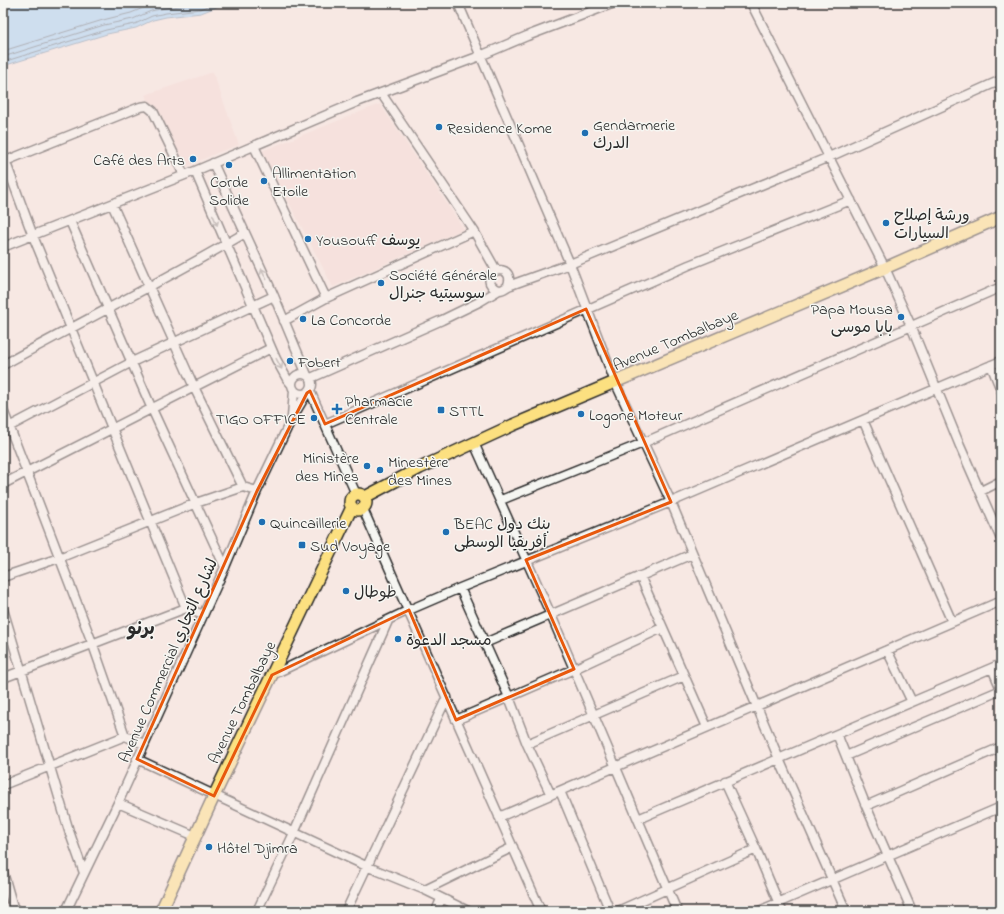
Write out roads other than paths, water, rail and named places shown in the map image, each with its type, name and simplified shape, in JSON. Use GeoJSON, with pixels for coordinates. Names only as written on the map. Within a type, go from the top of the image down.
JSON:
{"type":"FeatureCollection","features":[{"type":"Feature","properties":{"kind":"main road","name":"Avenue Tombalbaye"},"geometry":{"type":"LineString","coordinates":[[361,495],[474,443],[1001,217]]}},
{"type":"Feature","properties":{"kind":"main road"},"geometry":{"type":"LineString","coordinates":[[361,495],[366,503],[363,509],[357,510],[352,507],[350,499],[361,495]]}},
{"type":"Feature","properties":{"kind":"main road","name":"Avenue Tombalbaye"},"geometry":{"type":"LineString","coordinates":[[161,911],[195,836],[352,507]]}},
{"type":"Feature","properties":{"kind":"street"},"geometry":{"type":"LineString","coordinates":[[458,3],[570,264],[615,382],[671,502],[779,759],[846,911]]}},
{"type":"Feature","properties":{"kind":"street"},"geometry":{"type":"LineString","coordinates":[[3,247],[195,171],[357,102],[480,56],[527,36],[614,3]]}},
{"type":"Feature","properties":{"kind":"street"},"geometry":{"type":"LineString","coordinates":[[751,3],[885,268],[1001,539]]}},
{"type":"Feature","properties":{"kind":"street"},"geometry":{"type":"LineString","coordinates":[[292,420],[293,387],[295,377],[303,374],[309,376],[442,320],[479,302],[499,290],[504,289],[508,285],[570,264],[829,157],[1001,80]]}},
{"type":"Feature","properties":{"kind":"street"},"geometry":{"type":"LineString","coordinates":[[381,93],[474,231],[496,270]]}},
{"type":"Feature","properties":{"kind":"street"},"geometry":{"type":"LineString","coordinates":[[184,175],[153,111],[147,106],[140,107],[4,159],[186,608]]}},
{"type":"Feature","properties":{"kind":"street"},"geometry":{"type":"LineString","coordinates":[[254,146],[326,298]]}},
{"type":"Feature","properties":{"kind":"street"},"geometry":{"type":"LineString","coordinates":[[195,171],[271,348],[282,370],[293,387],[301,394],[308,392],[313,385],[213,163]]}},
{"type":"Feature","properties":{"kind":"street"},"geometry":{"type":"LineString","coordinates":[[325,424],[689,265],[851,200]]}},
{"type":"Feature","properties":{"kind":"street"},"geometry":{"type":"LineString","coordinates":[[112,204],[194,387],[243,486]]}},
{"type":"Feature","properties":{"kind":"street"},"geometry":{"type":"LineString","coordinates":[[70,221],[152,409],[225,567]]}},
{"type":"Feature","properties":{"kind":"street"},"geometry":{"type":"LineString","coordinates":[[284,321],[326,298],[474,231]]}},
{"type":"Feature","properties":{"kind":"street"},"geometry":{"type":"LineString","coordinates":[[3,365],[72,327],[149,288],[245,233]]}},
{"type":"Feature","properties":{"kind":"street"},"geometry":{"type":"LineString","coordinates":[[499,290],[494,288],[489,281],[491,274],[496,270],[506,272],[510,281],[508,285]]}},
{"type":"Feature","properties":{"kind":"street"},"geometry":{"type":"LineString","coordinates":[[501,500],[643,443],[1001,288]]}},
{"type":"Feature","properties":{"kind":"street"},"geometry":{"type":"LineString","coordinates":[[6,428],[132,362],[274,296]]}},
{"type":"Feature","properties":{"kind":"street"},"geometry":{"type":"LineString","coordinates":[[3,484],[271,348]]}},
{"type":"Feature","properties":{"kind":"street"},"geometry":{"type":"LineString","coordinates":[[272,674],[409,610],[460,588],[671,502],[1001,361]]}},
{"type":"Feature","properties":{"kind":"street"},"geometry":{"type":"LineString","coordinates":[[991,365],[1001,390]]}},
{"type":"Feature","properties":{"kind":"street"},"geometry":{"type":"LineString","coordinates":[[308,392],[361,495]]}},
{"type":"Feature","properties":{"kind":"street","name":"Avenue Commercial لشارع التجاري"},"geometry":{"type":"LineString","coordinates":[[66,911],[118,803],[225,567],[257,491],[292,420],[308,392]]}},
{"type":"Feature","properties":{"kind":"street"},"geometry":{"type":"LineString","coordinates":[[3,410],[6,428],[26,471],[93,644],[125,736]]}},
{"type":"Feature","properties":{"kind":"street"},"geometry":{"type":"LineString","coordinates":[[863,420],[952,622]]}},
{"type":"Feature","properties":{"kind":"street"},"geometry":{"type":"LineString","coordinates":[[474,443],[501,500],[526,560],[551,614],[677,911]]}},
{"type":"Feature","properties":{"kind":"street"},"geometry":{"type":"LineString","coordinates":[[981,491],[1001,481]]}},
{"type":"Feature","properties":{"kind":"street"},"geometry":{"type":"LineString","coordinates":[[3,577],[59,558],[196,503],[243,486],[257,491]]}},
{"type":"Feature","properties":{"kind":"street"},"geometry":{"type":"LineString","coordinates":[[363,509],[541,911]]}},
{"type":"Feature","properties":{"kind":"street"},"geometry":{"type":"LineString","coordinates":[[485,643],[692,554]]}},
{"type":"Feature","properties":{"kind":"street"},"geometry":{"type":"LineString","coordinates":[[640,576],[707,728]]}},
{"type":"Feature","properties":{"kind":"street"},"geometry":{"type":"LineString","coordinates":[[460,588],[509,697],[527,744],[551,795]]}},
{"type":"Feature","properties":{"kind":"street"},"geometry":{"type":"LineString","coordinates":[[499,817],[1001,601]]}},
{"type":"Feature","properties":{"kind":"street"},"geometry":{"type":"LineString","coordinates":[[3,678],[186,608],[203,615]]}},
{"type":"Feature","properties":{"kind":"street"},"geometry":{"type":"LineString","coordinates":[[3,609],[69,832],[84,873]]}},
{"type":"Feature","properties":{"kind":"street"},"geometry":{"type":"LineString","coordinates":[[257,911],[294,833],[388,621]]}},
{"type":"Feature","properties":{"kind":"street"},"geometry":{"type":"LineString","coordinates":[[456,720],[574,669],[662,628]]}},
{"type":"Feature","properties":{"kind":"street"},"geometry":{"type":"LineString","coordinates":[[887,650],[912,702]]}},
{"type":"Feature","properties":{"kind":"street"},"geometry":{"type":"LineString","coordinates":[[638,819],[1001,664]]}},
{"type":"Feature","properties":{"kind":"street"},"geometry":{"type":"LineString","coordinates":[[846,756],[1001,690],[992,668]]}},
{"type":"Feature","properties":{"kind":"street"},"geometry":{"type":"LineString","coordinates":[[527,744],[684,676]]}},
{"type":"Feature","properties":{"kind":"street"},"geometry":{"type":"LineString","coordinates":[[346,911],[447,697]]}},
{"type":"Feature","properties":{"kind":"street"},"geometry":{"type":"LineString","coordinates":[[837,734],[887,856],[912,911]]}},
{"type":"Feature","properties":{"kind":"street"},"geometry":{"type":"LineString","coordinates":[[3,785],[125,736],[144,744]]}},
{"type":"Feature","properties":{"kind":"street"},"geometry":{"type":"LineString","coordinates":[[866,806],[1001,747]]}},
{"type":"Feature","properties":{"kind":"street"},"geometry":{"type":"LineString","coordinates":[[137,759],[294,833],[366,866],[425,890],[468,911]]}},
{"type":"Feature","properties":{"kind":"street"},"geometry":{"type":"LineString","coordinates":[[725,781],[782,911]]}},
{"type":"Feature","properties":{"kind":"street"},"geometry":{"type":"LineString","coordinates":[[560,791],[610,911]]}},
{"type":"Feature","properties":{"kind":"street"},"geometry":{"type":"LineString","coordinates":[[118,803],[195,836]]}},
{"type":"Feature","properties":{"kind":"street"},"geometry":{"type":"LineString","coordinates":[[759,911],[832,879],[1000,810]]}},
{"type":"Feature","properties":{"kind":"street"},"geometry":{"type":"LineString","coordinates":[[425,890],[512,847]]}},
{"type":"Feature","properties":{"kind":"street"},"geometry":{"type":"LineString","coordinates":[[618,911],[668,890],[756,849]]}},
{"type":"Feature","properties":{"kind":"street"},"geometry":{"type":"LineString","coordinates":[[3,872],[15,909],[3,908]]}},
{"type":"Feature","properties":{"kind":"street"},"geometry":{"type":"LineString","coordinates":[[436,911],[441,899]]}},
{"type":"Feature","properties":{"kind":"water"},"geometry":{"type":"Polygon","coordinates":[[[3,3],[227,3],[201,13],[153,20],[136,28],[107,34],[3,66],[3,3]]]}},
{"type":"Feature","properties":{"kind":"place","name":"Residence Kome"},"geometry":{"type":"Point","coordinates":[439,127]}},
{"type":"Feature","properties":{"kind":"place","name":"Gendarmerie الدرك"},"geometry":{"type":"Point","coordinates":[585,133]}},
{"type":"Feature","properties":{"kind":"place","name":"Café des Arts"},"geometry":{"type":"Point","coordinates":[193,159]}},
{"type":"Feature","properties":{"kind":"place","name":"Corde Solide"},"geometry":{"type":"Point","coordinates":[229,165]}},
{"type":"Feature","properties":{"kind":"place","name":"Allimentation Etoile"},"geometry":{"type":"Point","coordinates":[264,181]}},
{"type":"Feature","properties":{"kind":"place","name":"ورشة إصلاح السيارات"},"geometry":{"type":"Point","coordinates":[886,223]}},
{"type":"Feature","properties":{"kind":"place","name":"Yousouff يوسف"},"geometry":{"type":"Point","coordinates":[308,239]}},
{"type":"Feature","properties":{"kind":"place","name":"Société Générale سوسيتيه جنرال"},"geometry":{"type":"Point","coordinates":[381,283]}},
{"type":"Feature","properties":{"kind":"place","name":"Papa Mousa بابا موسى"},"geometry":{"type":"Point","coordinates":[901,317]}},
{"type":"Feature","properties":{"kind":"place","name":"La Concorde"},"geometry":{"type":"Point","coordinates":[303,319]}},
{"type":"Feature","properties":{"kind":"place","name":"Fobert"},"geometry":{"type":"Point","coordinates":[290,361]}},
{"type":"Feature","properties":{"kind":"place","name":"Pharmacie Centrale"},"geometry":{"type":"Point","coordinates":[337,409]}},
{"type":"Feature","properties":{"kind":"place","name":"STTL"},"geometry":{"type":"Point","coordinates":[441,410]}},
{"type":"Feature","properties":{"kind":"place","name":"Logone Moteur"},"geometry":{"type":"Point","coordinates":[581,414]}},
{"type":"Feature","properties":{"kind":"place","name":"TIGO OFFICE"},"geometry":{"type":"Point","coordinates":[314,418]}},
{"type":"Feature","properties":{"kind":"place","name":"Ministère des Mines"},"geometry":{"type":"Point","coordinates":[367,466]}},
{"type":"Feature","properties":{"kind":"place","name":"Minestère des Mines"},"geometry":{"type":"Point","coordinates":[380,470]}},
{"type":"Feature","properties":{"kind":"place","name":"Quincaillerie"},"geometry":{"type":"Point","coordinates":[262,522]}},
{"type":"Feature","properties":{"kind":"place","name":"BEAC بنك دول أفريقيا الوسطى"},"geometry":{"type":"Point","coordinates":[446,532]}},
{"type":"Feature","properties":{"kind":"place","name":"Sud Voyage"},"geometry":{"type":"Point","coordinates":[302,545]}},
{"type":"Feature","properties":{"kind":"place","name":"طوطال"},"geometry":{"type":"Point","coordinates":[346,591]}},
{"type":"Feature","properties":{"kind":"place","name":"مسجد الدعوة"},"geometry":{"type":"Point","coordinates":[398,639]}},
{"type":"Feature","properties":{"kind":"place","name":"Hôtel Djimra"},"geometry":{"type":"Point","coordinates":[209,847]}},
{"type":"Feature","properties":{"kind":"district","name":"برنو"},"geometry":{"type":"Point","coordinates":[141,628]}}]}
